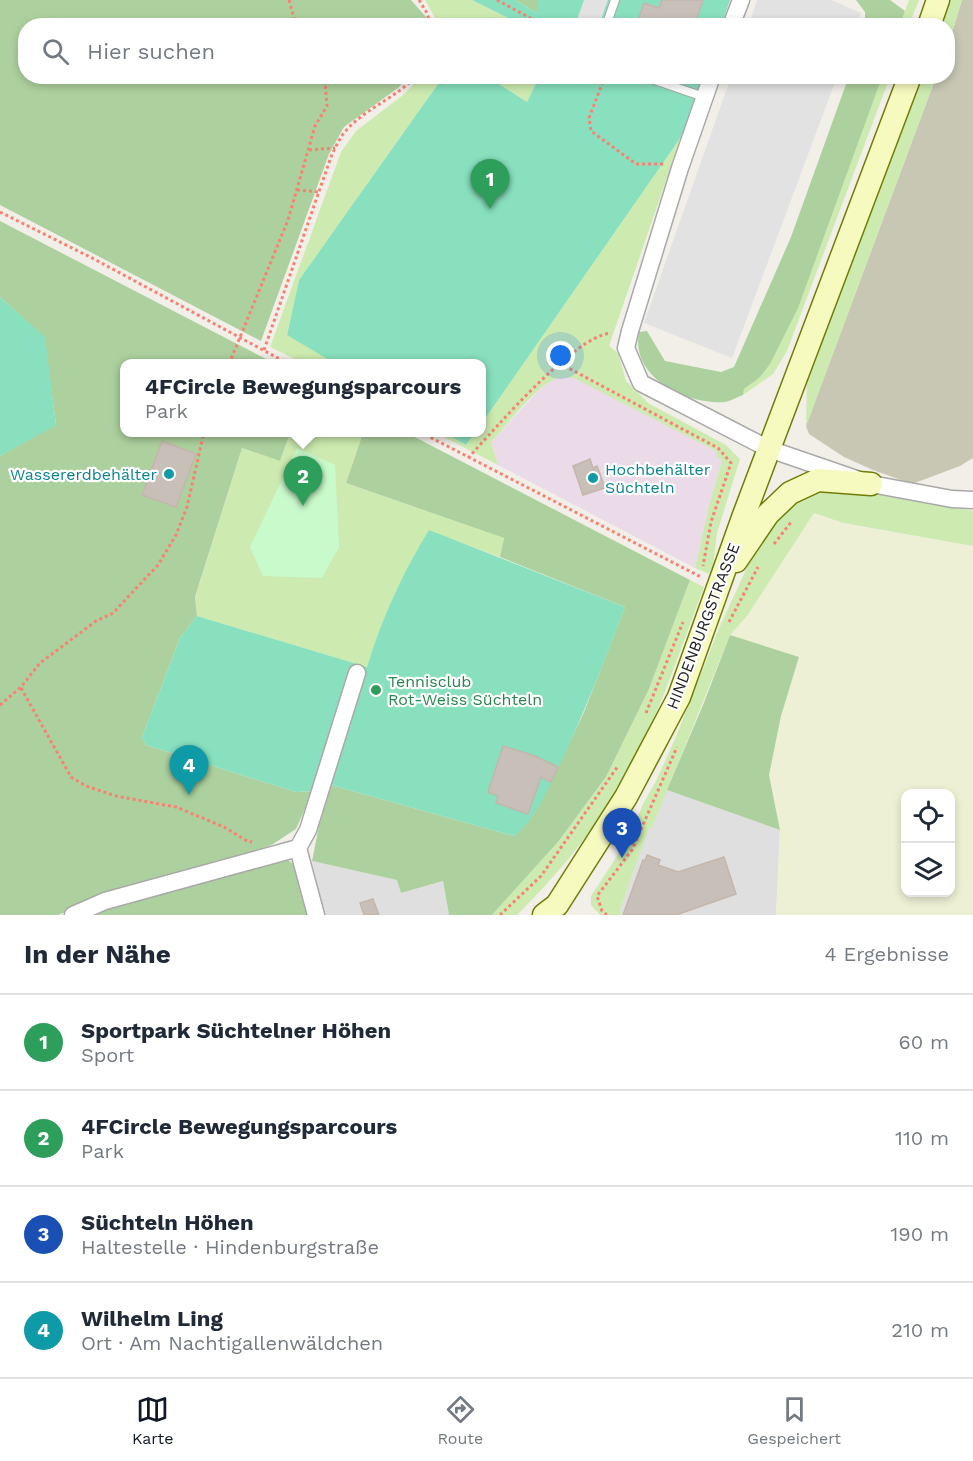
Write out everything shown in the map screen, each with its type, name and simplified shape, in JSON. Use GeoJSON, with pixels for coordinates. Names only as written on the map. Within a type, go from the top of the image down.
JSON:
{"type":"FeatureCollection","features":[{"type":"Feature","properties":{"kind":"main road"},"geometry":{"type":"LineString","coordinates":[[932,18],[938,0]]}},
{"type":"Feature","properties":{"kind":"main road","name":"HINDENBURGSTRASSE"},"geometry":{"type":"LineString","coordinates":[[557,912],[626,797],[679,697],[705,623],[705,583],[769,449],[907,84]]}},
{"type":"Feature","properties":{"kind":"main road"},"geometry":{"type":"LineString","coordinates":[[705,583],[790,493],[818,480],[871,484]]}},
{"type":"Feature","properties":{"kind":"street"},"geometry":{"type":"LineString","coordinates":[[734,18],[741,0]]}},
{"type":"Feature","properties":{"kind":"street"},"geometry":{"type":"LineString","coordinates":[[709,84],[680,168],[626,348],[641,383],[769,449],[871,484],[952,499],[973,500]]}},
{"type":"Feature","properties":{"kind":"street"},"geometry":{"type":"LineString","coordinates":[[316,915],[298,848],[308,830],[357,673]]}},
{"type":"Feature","properties":{"kind":"street"},"geometry":{"type":"LineString","coordinates":[[73,915],[105,902],[298,848]]}},
{"type":"Feature","properties":{"kind":"lane"},"geometry":{"type":"LineString","coordinates":[[609,18],[615,0]]}},
{"type":"Feature","properties":{"kind":"lane"},"geometry":{"type":"LineString","coordinates":[[666,84],[704,97]]}},
{"type":"Feature","properties":{"kind":"path"},"geometry":{"type":"LineString","coordinates":[[289,0],[294,18]]}},
{"type":"Feature","properties":{"kind":"path"},"geometry":{"type":"LineString","coordinates":[[419,0],[429,18]]}},
{"type":"Feature","properties":{"kind":"path"},"geometry":{"type":"LineString","coordinates":[[497,0],[530,18]]}},
{"type":"Feature","properties":{"kind":"path"},"geometry":{"type":"LineString","coordinates":[[232,359],[288,220],[315,126],[327,106],[325,84]]}},
{"type":"Feature","properties":{"kind":"path"},"geometry":{"type":"LineString","coordinates":[[264,350],[335,148],[350,127],[407,84]]}},
{"type":"Feature","properties":{"kind":"path"},"geometry":{"type":"LineString","coordinates":[[602,84],[589,118],[591,131],[636,164],[661,163],[680,168]]}},
{"type":"Feature","properties":{"kind":"path"},"geometry":{"type":"LineString","coordinates":[[309,150],[335,148]]}},
{"type":"Feature","properties":{"kind":"path"},"geometry":{"type":"LineString","coordinates":[[297,190],[320,192]]}},
{"type":"Feature","properties":{"kind":"path"},"geometry":{"type":"LineString","coordinates":[[0,212],[94,259],[281,359]]}},
{"type":"Feature","properties":{"kind":"path"},"geometry":{"type":"LineString","coordinates":[[468,458],[559,363],[601,334],[630,331]]}},
{"type":"Feature","properties":{"kind":"path"},"geometry":{"type":"LineString","coordinates":[[429,437],[705,583],[711,522],[731,463],[718,448],[559,363]]}},
{"type":"Feature","properties":{"kind":"path"},"geometry":{"type":"LineString","coordinates":[[0,705],[21,687],[40,663],[54,651],[96,621],[113,613],[158,565],[176,535],[186,507],[203,437]]}},
{"type":"Feature","properties":{"kind":"path"},"geometry":{"type":"LineString","coordinates":[[774,545],[798,513],[790,493]]}},
{"type":"Feature","properties":{"kind":"path"},"geometry":{"type":"LineString","coordinates":[[643,721],[705,623],[761,561]]}},
{"type":"Feature","properties":{"kind":"path"},"geometry":{"type":"LineString","coordinates":[[21,687],[71,777],[86,786],[116,796],[176,807],[224,827],[247,841],[257,842]]}},
{"type":"Feature","properties":{"kind":"path"},"geometry":{"type":"LineString","coordinates":[[500,915],[541,876],[621,762]]}},
{"type":"Feature","properties":{"kind":"shaded area"},"geometry":{"type":"Polygon","coordinates":[[[584,0],[608,0],[602,18],[578,18],[584,0]]]}},
{"type":"Feature","properties":{"kind":"shaded area"},"geometry":{"type":"Polygon","coordinates":[[[757,0],[831,0],[861,13],[859,18],[751,18],[757,0]]]}},
{"type":"Feature","properties":{"kind":"shaded area"},"geometry":{"type":"Polygon","coordinates":[[[962,0],[973,0],[973,458],[960,466],[912,484],[844,457],[809,434],[806,426],[933,84],[955,84],[955,23],[962,0]]]}},
{"type":"Feature","properties":{"kind":"shaded area"},"geometry":{"type":"Polygon","coordinates":[[[729,84],[834,84],[732,358],[644,323],[729,84]]]}},
{"type":"Feature","properties":{"kind":"shaded area"},"geometry":{"type":"Polygon","coordinates":[[[574,377],[716,451],[722,460],[695,568],[498,465],[491,442],[539,390],[552,380],[574,377]]]}},
{"type":"Feature","properties":{"kind":"shaded area"},"geometry":{"type":"Polygon","coordinates":[[[814,513],[843,524],[973,546],[973,915],[776,915],[780,830],[769,775],[781,716],[799,658],[730,635],[747,616],[814,513]]]}},
{"type":"Feature","properties":{"kind":"shaded area"},"geometry":{"type":"Polygon","coordinates":[[[667,790],[780,830],[776,915],[622,915],[620,910],[649,827],[652,828],[667,790]]]}},
{"type":"Feature","properties":{"kind":"shaded area"},"geometry":{"type":"Polygon","coordinates":[[[312,861],[398,880],[401,893],[443,881],[449,915],[325,915],[312,861]]]}},
{"type":"Feature","properties":{"kind":"green space"},"geometry":{"type":"Polygon","coordinates":[[[0,0],[411,0],[427,18],[18,18],[18,84],[402,84],[344,127],[329,154],[261,341],[0,205],[0,0]]]}},
{"type":"Feature","properties":{"kind":"green space"},"geometry":{"type":"Polygon","coordinates":[[[425,0],[472,0],[508,18],[434,18],[425,0]]]}},
{"type":"Feature","properties":{"kind":"green space"},"geometry":{"type":"Polygon","coordinates":[[[472,0],[515,0],[537,13],[537,0],[730,0],[724,18],[508,18],[472,0]]]}},
{"type":"Feature","properties":{"kind":"green space"},"geometry":{"type":"Polygon","coordinates":[[[515,0],[537,0],[537,13],[515,0]]]}},
{"type":"Feature","properties":{"kind":"green space"},"geometry":{"type":"Polygon","coordinates":[[[856,0],[890,0],[905,11],[902,18],[865,18],[865,12],[856,0]]]}},
{"type":"Feature","properties":{"kind":"green space"},"geometry":{"type":"Polygon","coordinates":[[[909,0],[919,0],[912,18],[903,18],[909,0]]]}},
{"type":"Feature","properties":{"kind":"green space"},"geometry":{"type":"Polygon","coordinates":[[[950,0],[962,0],[955,23],[955,18],[944,18],[950,0]]]}},
{"type":"Feature","properties":{"kind":"green space"},"geometry":{"type":"Polygon","coordinates":[[[414,84],[438,84],[299,280],[287,334],[328,359],[295,359],[270,347],[341,152],[356,131],[414,84]]]}},
{"type":"Feature","properties":{"kind":"green space"},"geometry":{"type":"Polygon","coordinates":[[[438,84],[499,84],[527,102],[536,84],[700,84],[681,137],[486,417],[486,359],[327,359],[287,335],[299,280],[438,84]]]}},
{"type":"Feature","properties":{"kind":"green space"},"geometry":{"type":"Polygon","coordinates":[[[499,84],[536,84],[527,102],[499,84]]]}},
{"type":"Feature","properties":{"kind":"green space"},"geometry":{"type":"Polygon","coordinates":[[[846,84],[879,84],[798,308],[770,364],[759,378],[744,389],[743,395],[725,402],[694,399],[664,385],[652,375],[643,362],[639,348],[639,332],[647,331],[665,361],[721,372],[734,367],[791,237],[846,84]]]}},
{"type":"Feature","properties":{"kind":"green space"},"geometry":{"type":"Polygon","coordinates":[[[879,84],[887,84],[787,351],[773,374],[743,395],[744,389],[759,378],[879,84]]]}},
{"type":"Feature","properties":{"kind":"green space"},"geometry":{"type":"Polygon","coordinates":[[[918,84],[933,84],[806,426],[807,384],[918,84]]]}},
{"type":"Feature","properties":{"kind":"green space"},"geometry":{"type":"Polygon","coordinates":[[[681,137],[609,346],[618,353],[626,381],[648,403],[726,445],[740,459],[717,533],[713,565],[709,574],[695,568],[722,460],[717,457],[716,451],[568,377],[559,378],[543,386],[491,442],[498,465],[444,437],[452,437],[466,445],[472,437],[486,437],[486,417],[681,137]]]}},
{"type":"Feature","properties":{"kind":"green space"},"geometry":{"type":"Polygon","coordinates":[[[0,221],[266,359],[120,359],[120,437],[289,437],[280,461],[242,448],[195,597],[197,616],[180,638],[142,737],[146,745],[296,792],[313,791],[296,829],[273,844],[250,854],[116,893],[58,915],[0,915],[0,456],[56,424],[44,337],[0,297],[0,221]]]}},
{"type":"Feature","properties":{"kind":"green space"},"geometry":{"type":"Polygon","coordinates":[[[0,297],[45,337],[56,425],[0,456],[0,297]]]}},
{"type":"Feature","properties":{"kind":"green space"},"geometry":{"type":"Polygon","coordinates":[[[289,437],[362,437],[346,483],[504,538],[500,557],[429,531],[394,597],[367,667],[197,616],[195,598],[242,448],[280,461],[289,437]]]}},
{"type":"Feature","properties":{"kind":"green space"},"geometry":{"type":"Polygon","coordinates":[[[362,437],[415,437],[690,580],[649,689],[606,777],[558,842],[492,915],[449,915],[443,881],[401,893],[397,880],[312,861],[331,785],[514,836],[533,815],[551,782],[584,712],[625,607],[500,557],[504,538],[346,483],[362,437]]]}},
{"type":"Feature","properties":{"kind":"green space"},"geometry":{"type":"Polygon","coordinates":[[[452,437],[472,437],[466,445],[452,437]]]}},
{"type":"Feature","properties":{"kind":"green space"},"geometry":{"type":"Polygon","coordinates":[[[297,448],[335,465],[339,547],[322,578],[263,576],[250,547],[297,448]]]}},
{"type":"Feature","properties":{"kind":"green space"},"geometry":{"type":"Polygon","coordinates":[[[847,487],[973,511],[973,546],[843,523],[814,513],[747,616],[730,635],[652,828],[649,828],[620,910],[622,915],[600,915],[591,905],[591,896],[630,836],[675,739],[720,626],[762,535],[805,493],[847,487]]]}},
{"type":"Feature","properties":{"kind":"green space","name":"Tennisclub Rot-Weiss Süchteln"},"geometry":{"type":"Polygon","coordinates":[[[429,530],[625,607],[570,743],[541,802],[522,830],[514,836],[331,785],[313,791],[296,792],[146,745],[142,737],[180,638],[197,616],[367,667],[394,597],[429,530]]]}},
{"type":"Feature","properties":{"kind":"green space"},"geometry":{"type":"Polygon","coordinates":[[[690,580],[704,587],[654,719],[616,794],[570,857],[517,915],[492,915],[558,842],[606,777],[649,689],[690,580]]]}},
{"type":"Feature","properties":{"kind":"green space"},"geometry":{"type":"Polygon","coordinates":[[[730,635],[799,657],[781,716],[769,775],[780,830],[667,790],[730,635]]]}},
{"type":"Feature","properties":{"kind":"green space"},"geometry":{"type":"Polygon","coordinates":[[[288,860],[299,869],[310,915],[91,915],[170,887],[288,860]]]}},
{"type":"Feature","properties":{"kind":"building"},"geometry":{"type":"Polygon","coordinates":[[[662,0],[703,0],[697,18],[639,18],[644,3],[659,8],[662,0]]]}},
{"type":"Feature","properties":{"kind":"building","name":"Wassererdbehälter"},"geometry":{"type":"Polygon","coordinates":[[[162,441],[196,454],[176,507],[142,495],[162,441]]]}},
{"type":"Feature","properties":{"kind":"building","name":"Hochbehälter Süchteln"},"geometry":{"type":"Polygon","coordinates":[[[590,459],[593,468],[597,466],[605,488],[583,495],[573,466],[590,459]]]}},
{"type":"Feature","properties":{"kind":"building"},"geometry":{"type":"Polygon","coordinates":[[[503,746],[535,756],[558,767],[551,782],[541,777],[528,814],[496,803],[498,796],[488,792],[503,746]]]}},
{"type":"Feature","properties":{"kind":"building"},"geometry":{"type":"Polygon","coordinates":[[[647,855],[660,860],[658,865],[678,872],[724,857],[736,894],[676,915],[623,915],[643,860],[645,861],[647,855]]]}},
{"type":"Feature","properties":{"kind":"building"},"geometry":{"type":"Polygon","coordinates":[[[373,899],[379,915],[364,915],[360,903],[373,899]]]}},
{"type":"Feature","properties":{"kind":"place","name":"Sportpark Süchtelner Höhen"},"geometry":{"type":"Point","coordinates":[490,209]}},
{"type":"Feature","properties":{"kind":"place","name":"Wassererdbehälter"},"geometry":{"type":"Point","coordinates":[169,474]}},
{"type":"Feature","properties":{"kind":"place","name":"Hochbehälter Süchteln"},"geometry":{"type":"Point","coordinates":[593,478]}},
{"type":"Feature","properties":{"kind":"place","name":"4FCircle Bewegungsparcours"},"geometry":{"type":"Point","coordinates":[303,506]}},
{"type":"Feature","properties":{"kind":"place","name":"Tennisclub Rot-Weiss Süchteln"},"geometry":{"type":"Point","coordinates":[376,690]}},
{"type":"Feature","properties":{"kind":"place","name":"Wilhelm Ling"},"geometry":{"type":"Point","coordinates":[189,795]}},
{"type":"Feature","properties":{"kind":"place","name":"Süchteln Höhen"},"geometry":{"type":"Point","coordinates":[622,858]}}]}
